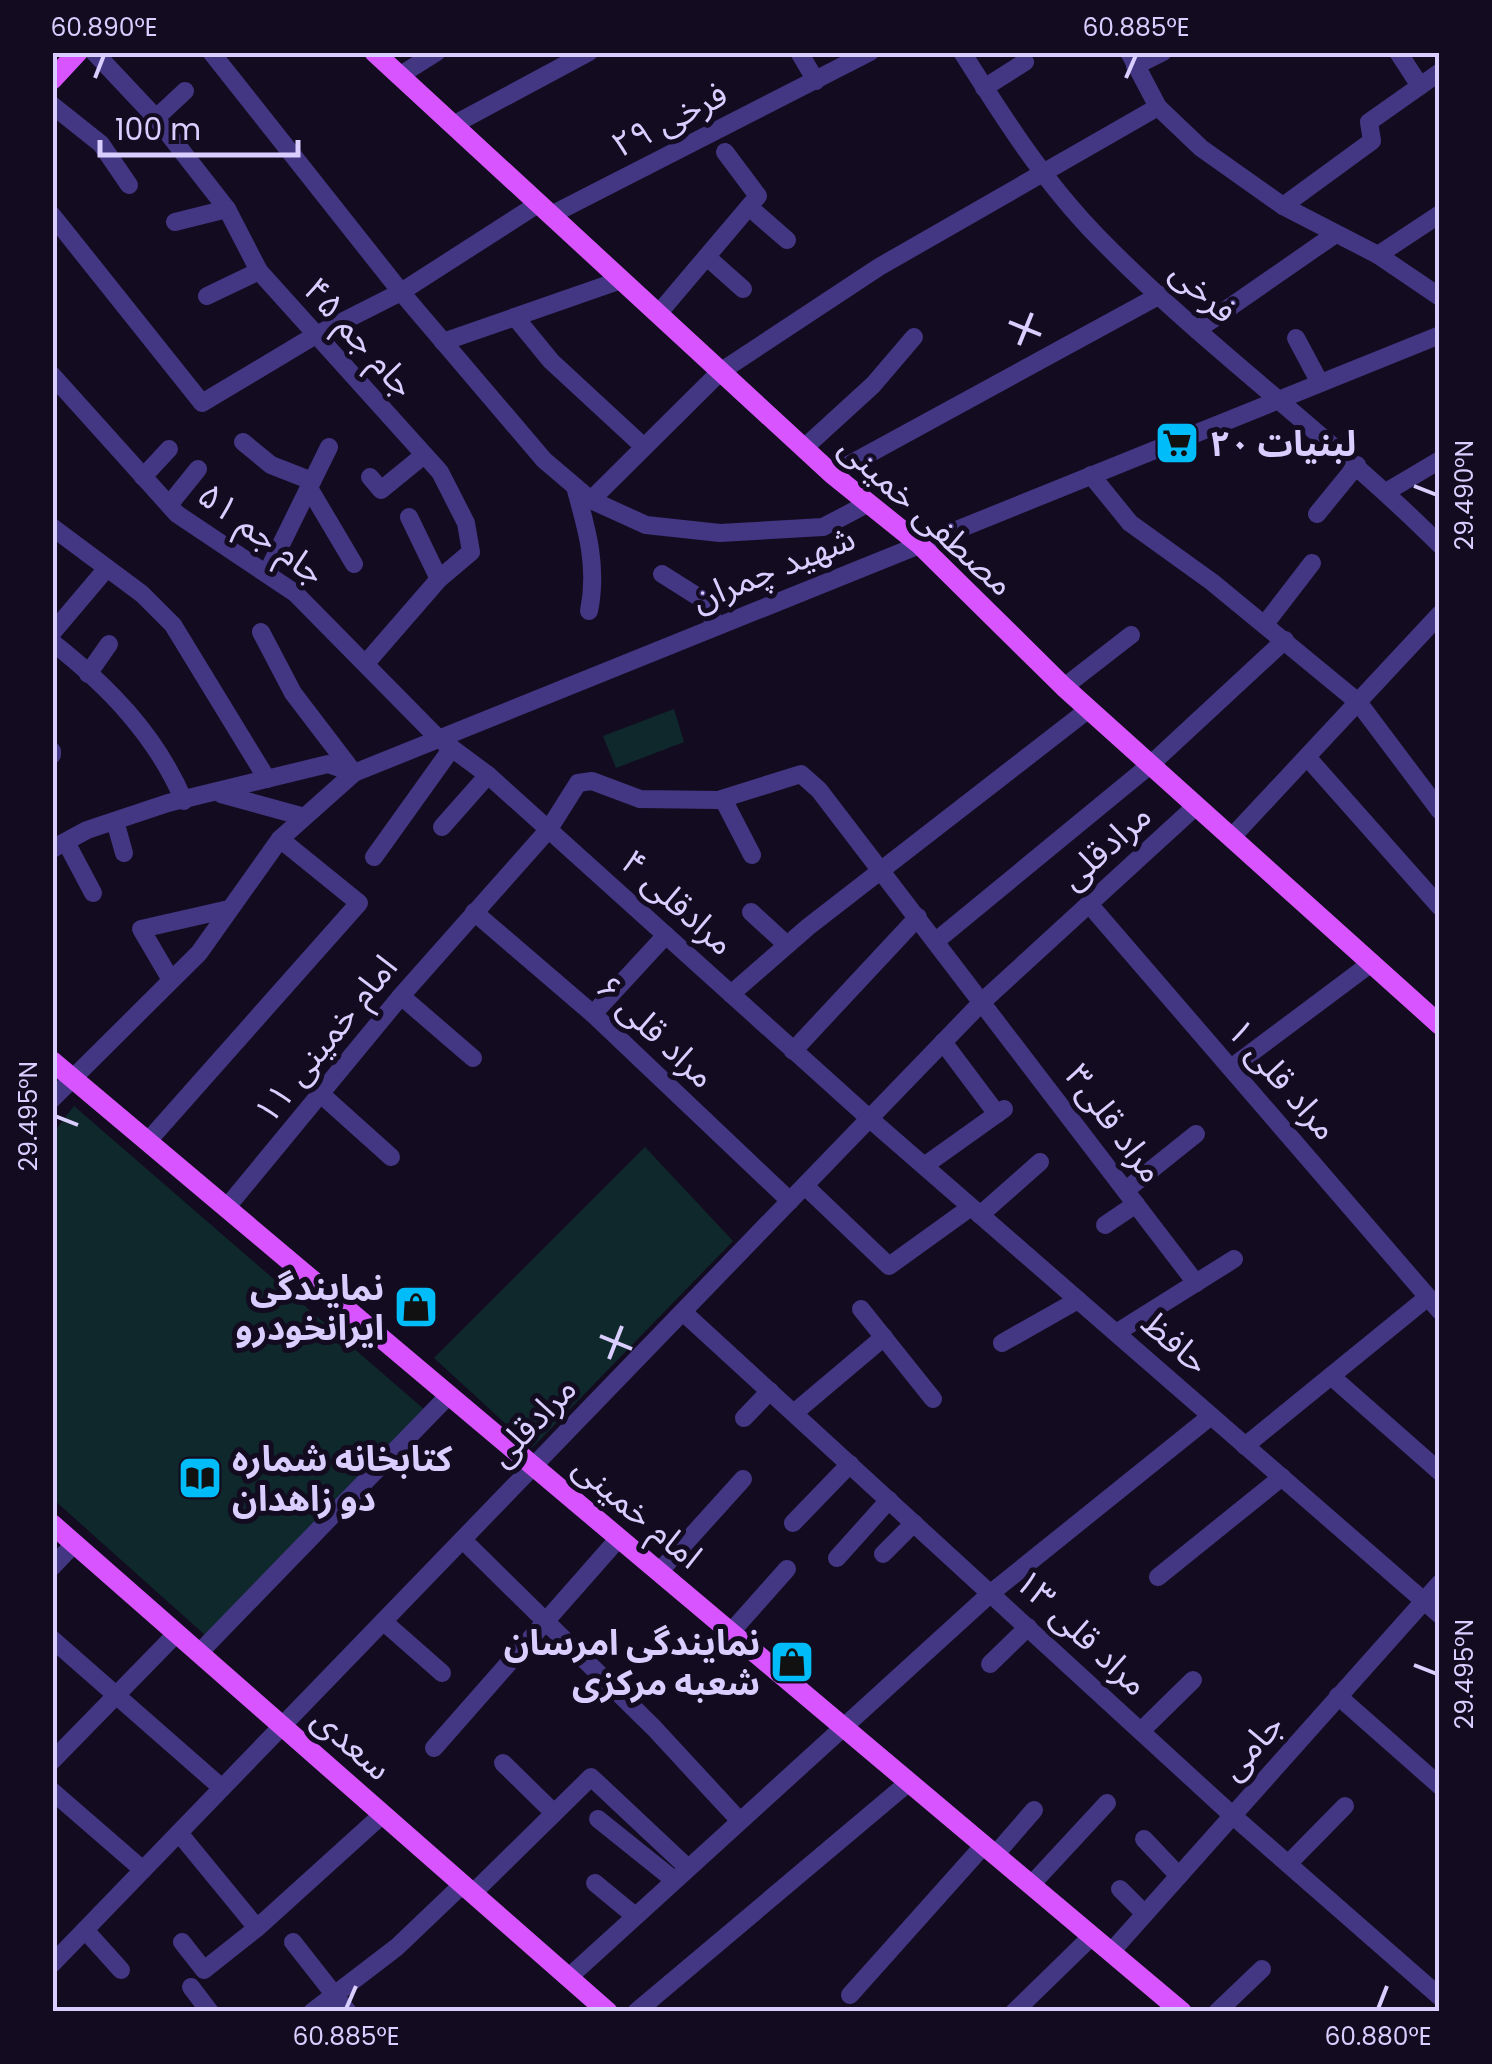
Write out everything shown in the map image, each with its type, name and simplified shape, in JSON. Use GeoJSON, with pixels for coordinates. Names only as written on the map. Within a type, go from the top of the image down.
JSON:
{"type":"FeatureCollection","features":[{"type":"Feature","properties":{"kind":"main road"},"geometry":{"type":"LineString","coordinates":[[52,80],[78,52]]}},
{"type":"Feature","properties":{"kind":"main road","name":"مصطفی خمینی"},"geometry":{"type":"LineString","coordinates":[[374,52],[832,474],[919,544],[1088,709],[1370,964],[1437,1018]]}},
{"type":"Feature","properties":{"kind":"main road","name":"امام خمینی"},"geometry":{"type":"LineString","coordinates":[[52,1061],[1182,2012]]}},
{"type":"Feature","properties":{"kind":"main road","name":"سعدی"},"geometry":{"type":"LineString","coordinates":[[52,1524],[608,2012]]}},
{"type":"Feature","properties":{"kind":"street","name":"جام جم ۴۵"},"geometry":{"type":"LineString","coordinates":[[94,52],[156,118],[227,209],[258,271],[440,472],[466,523],[471,552],[438,579],[367,662]]}},
{"type":"Feature","properties":{"kind":"street"},"geometry":{"type":"LineString","coordinates":[[399,76],[437,52]]}},
{"type":"Feature","properties":{"kind":"street"},"geometry":{"type":"LineString","coordinates":[[453,126],[589,52]]}},
{"type":"Feature","properties":{"kind":"street"},"geometry":{"type":"LineString","coordinates":[[798,52],[816,81]]}},
{"type":"Feature","properties":{"kind":"street","name":"فرخی ۲۹"},"geometry":{"type":"LineString","coordinates":[[52,216],[202,403],[314,336],[401,292],[545,210],[870,52]]}},
{"type":"Feature","properties":{"kind":"street","name":"فرخی"},"geometry":{"type":"LineString","coordinates":[[962,52],[1043,174],[1097,236],[1197,330],[1357,465],[1440,545]]}},
{"type":"Feature","properties":{"kind":"street"},"geometry":{"type":"LineString","coordinates":[[1162,52],[1132,60],[1158,106],[1201,148],[1283,206],[1378,256],[1440,298]]}},
{"type":"Feature","properties":{"kind":"street"},"geometry":{"type":"LineString","coordinates":[[1398,52],[1420,86]]}},
{"type":"Feature","properties":{"kind":"street"},"geometry":{"type":"LineString","coordinates":[[219,55],[401,292],[544,460],[591,500],[646,525],[720,533],[823,527],[867,504]]}},
{"type":"Feature","properties":{"kind":"street"},"geometry":{"type":"LineString","coordinates":[[984,88],[1024,62]]}},
{"type":"Feature","properties":{"kind":"street"},"geometry":{"type":"LineString","coordinates":[[1283,206],[1372,141],[1370,122],[1440,72]]}},
{"type":"Feature","properties":{"kind":"street"},"geometry":{"type":"LineString","coordinates":[[156,118],[185,91]]}},
{"type":"Feature","properties":{"kind":"street"},"geometry":{"type":"LineString","coordinates":[[52,104],[101,144],[129,185]]}},
{"type":"Feature","properties":{"kind":"street"},"geometry":{"type":"LineString","coordinates":[[591,500],[720,372],[879,268],[1158,106]]}},
{"type":"Feature","properties":{"kind":"street"},"geometry":{"type":"LineString","coordinates":[[658,314],[758,196],[724,152]]}},
{"type":"Feature","properties":{"kind":"street"},"geometry":{"type":"LineString","coordinates":[[749,207],[787,240]]}},
{"type":"Feature","properties":{"kind":"street"},"geometry":{"type":"LineString","coordinates":[[174,222],[227,209]]}},
{"type":"Feature","properties":{"kind":"street"},"geometry":{"type":"LineString","coordinates":[[1378,256],[1440,214]]}},
{"type":"Feature","properties":{"kind":"street"},"geometry":{"type":"LineString","coordinates":[[1197,330],[1334,235]]}},
{"type":"Feature","properties":{"kind":"street"},"geometry":{"type":"LineString","coordinates":[[706,257],[742,289]]}},
{"type":"Feature","properties":{"kind":"street"},"geometry":{"type":"LineString","coordinates":[[207,296],[258,271]]}},
{"type":"Feature","properties":{"kind":"street"},"geometry":{"type":"LineString","coordinates":[[443,342],[622,280]]}},
{"type":"Feature","properties":{"kind":"street"},"geometry":{"type":"LineString","coordinates":[[832,474],[1160,295]]}},
{"type":"Feature","properties":{"kind":"street"},"geometry":{"type":"LineString","coordinates":[[515,317],[551,361],[644,447]]}},
{"type":"Feature","properties":{"kind":"street","name":"شهید چمران"},"geometry":{"type":"LineString","coordinates":[[52,1100],[199,953],[280,839],[354,773],[445,743],[717,626],[1440,335]]}},
{"type":"Feature","properties":{"kind":"street"},"geometry":{"type":"LineString","coordinates":[[804,448],[873,385],[914,337]]}},
{"type":"Feature","properties":{"kind":"street"},"geometry":{"type":"LineString","coordinates":[[1296,338],[1320,383]]}},
{"type":"Feature","properties":{"kind":"street","name":"جام جم ۵۱"},"geometry":{"type":"LineString","coordinates":[[52,375],[169,505],[204,535],[267,573],[367,662],[445,743]]}},
{"type":"Feature","properties":{"kind":"street"},"geometry":{"type":"LineString","coordinates":[[243,442],[271,465],[311,484],[354,564]]}},
{"type":"Feature","properties":{"kind":"street"},"geometry":{"type":"LineString","coordinates":[[267,573],[329,447]]}},
{"type":"Feature","properties":{"kind":"street"},"geometry":{"type":"LineString","coordinates":[[143,477],[170,449]]}},
{"type":"Feature","properties":{"kind":"street"},"geometry":{"type":"LineString","coordinates":[[370,477],[381,490],[424,455]]}},
{"type":"Feature","properties":{"kind":"street"},"geometry":{"type":"LineString","coordinates":[[1386,492],[1440,460]]}},
{"type":"Feature","properties":{"kind":"street"},"geometry":{"type":"LineString","coordinates":[[1317,514],[1357,465]]}},
{"type":"Feature","properties":{"kind":"street"},"geometry":{"type":"LineString","coordinates":[[169,505],[198,468]]}},
{"type":"Feature","properties":{"kind":"street"},"geometry":{"type":"LineString","coordinates":[[1090,476],[1130,523],[1265,624],[1358,702],[1440,812]]}},
{"type":"Feature","properties":{"kind":"street"},"geometry":{"type":"LineString","coordinates":[[575,486],[590,538],[595,582],[589,612]]}},
{"type":"Feature","properties":{"kind":"street"},"geometry":{"type":"LineString","coordinates":[[408,517],[438,579]]}},
{"type":"Feature","properties":{"kind":"street"},"geometry":{"type":"LineString","coordinates":[[52,528],[107,568],[173,625],[268,779]]}},
{"type":"Feature","properties":{"kind":"street"},"geometry":{"type":"LineString","coordinates":[[1265,624],[1312,564]]}},
{"type":"Feature","properties":{"kind":"street"},"geometry":{"type":"LineString","coordinates":[[107,568],[55,647],[132,715],[167,761],[184,801]]}},
{"type":"Feature","properties":{"kind":"street"},"geometry":{"type":"LineString","coordinates":[[662,574],[700,598],[717,626]]}},
{"type":"Feature","properties":{"kind":"street"},"geometry":{"type":"LineString","coordinates":[[1231,838],[1358,702],[1436,626]]}},
{"type":"Feature","properties":{"kind":"street"},"geometry":{"type":"LineString","coordinates":[[260,632],[293,693],[354,773]]}},
{"type":"Feature","properties":{"kind":"street"},"geometry":{"type":"LineString","coordinates":[[1064,687],[1131,636]]}},
{"type":"Feature","properties":{"kind":"street"},"geometry":{"type":"LineString","coordinates":[[936,941],[1150,765],[1284,640]]}},
{"type":"Feature","properties":{"kind":"street"},"geometry":{"type":"LineString","coordinates":[[88,674],[109,644]]}},
{"type":"Feature","properties":{"kind":"street"},"geometry":{"type":"LineString","coordinates":[[731,994],[1088,709]]}},
{"type":"Feature","properties":{"kind":"street"},"geometry":{"type":"LineString","coordinates":[[374,857],[445,743]]}},
{"type":"Feature","properties":{"kind":"street","name":"مرادقلی ۴"},"geometry":{"type":"LineString","coordinates":[[445,743],[488,775],[870,1118]]}},
{"type":"Feature","properties":{"kind":"street"},"geometry":{"type":"LineString","coordinates":[[1307,757],[1440,907]]}},
{"type":"Feature","properties":{"kind":"street","name":"شهید چمران"},"geometry":{"type":"LineString","coordinates":[[59,845],[115,821],[328,764],[354,773]]}},
{"type":"Feature","properties":{"kind":"street","name":"مراد قلی۳"},"geometry":{"type":"LineString","coordinates":[[723,799],[802,774],[819,790],[1196,1283]]}},
{"type":"Feature","properties":{"kind":"street"},"geometry":{"type":"LineString","coordinates":[[442,827],[488,775]]}},
{"type":"Feature","properties":{"kind":"street","name":"امام خمینی ۱۱"},"geometry":{"type":"LineString","coordinates":[[227,1207],[323,1096],[401,996],[549,829],[578,783],[592,781],[640,800],[723,799]]}},
{"type":"Feature","properties":{"kind":"street"},"geometry":{"type":"LineString","coordinates":[[221,794],[302,816]]}},
{"type":"Feature","properties":{"kind":"street"},"geometry":{"type":"LineString","coordinates":[[723,799],[752,854]]}},
{"type":"Feature","properties":{"kind":"street","name":"مرادقلی"},"geometry":{"type":"LineString","coordinates":[[55,1955],[144,1870],[982,1001],[1196,806]]}},
{"type":"Feature","properties":{"kind":"street"},"geometry":{"type":"LineString","coordinates":[[115,821],[124,853]]}},
{"type":"Feature","properties":{"kind":"street"},"geometry":{"type":"LineString","coordinates":[[148,1141],[360,903],[280,839]]}},
{"type":"Feature","properties":{"kind":"street"},"geometry":{"type":"LineString","coordinates":[[59,845],[93,893]]}},
{"type":"Feature","properties":{"kind":"street","name":"مراد قلی ۱"},"geometry":{"type":"LineString","coordinates":[[1089,904],[1434,1304]]}},
{"type":"Feature","properties":{"kind":"street"},"geometry":{"type":"LineString","coordinates":[[171,980],[141,929],[229,909]]}},
{"type":"Feature","properties":{"kind":"street","name":"مراد قلی ۶"},"geometry":{"type":"LineString","coordinates":[[474,912],[593,1014],[790,1201]]}},
{"type":"Feature","properties":{"kind":"street"},"geometry":{"type":"LineString","coordinates":[[751,912],[788,945]]}},
{"type":"Feature","properties":{"kind":"street"},"geometry":{"type":"LineString","coordinates":[[793,1050],[918,917]]}},
{"type":"Feature","properties":{"kind":"street"},"geometry":{"type":"LineString","coordinates":[[593,1014],[666,935]]}},
{"type":"Feature","properties":{"kind":"street"},"geometry":{"type":"LineString","coordinates":[[1231,1068],[1370,964]]}},
{"type":"Feature","properties":{"kind":"street"},"geometry":{"type":"LineString","coordinates":[[401,996],[473,1058]]}},
{"type":"Feature","properties":{"kind":"street"},"geometry":{"type":"LineString","coordinates":[[924,1166],[1001,1112],[943,1042]]}},
{"type":"Feature","properties":{"kind":"street"},"geometry":{"type":"LineString","coordinates":[[323,1096],[391,1156]]}},
{"type":"Feature","properties":{"kind":"street","name":"حافظ"},"geometry":{"type":"LineString","coordinates":[[870,1118],[1440,1615]]}},
{"type":"Feature","properties":{"kind":"street"},"geometry":{"type":"LineString","coordinates":[[1104,1225],[1196,1134]]}},
{"type":"Feature","properties":{"kind":"street"},"geometry":{"type":"LineString","coordinates":[[804,1186],[888,1266],[976,1211],[1040,1162]]}},
{"type":"Feature","properties":{"kind":"street"},"geometry":{"type":"LineString","coordinates":[[1116,1334],[1234,1259]]}},
{"type":"Feature","properties":{"kind":"street"},"geometry":{"type":"LineString","coordinates":[[1002,1343],[1078,1300]]}},
{"type":"Feature","properties":{"kind":"street"},"geometry":{"type":"LineString","coordinates":[[1245,1446],[1331,1376],[1434,1304]]}},
{"type":"Feature","properties":{"kind":"street"},"geometry":{"type":"LineString","coordinates":[[861,1308],[933,1399]]}},
{"type":"Feature","properties":{"kind":"street","name":"مراد قلی ۱۳"},"geometry":{"type":"LineString","coordinates":[[683,1312],[1232,1816],[1440,1997]]}},
{"type":"Feature","properties":{"kind":"street"},"geometry":{"type":"LineString","coordinates":[[794,1412],[884,1337]]}},
{"type":"Feature","properties":{"kind":"street"},"geometry":{"type":"LineString","coordinates":[[1331,1376],[1440,1472]]}},
{"type":"Feature","properties":{"kind":"street"},"geometry":{"type":"LineString","coordinates":[[744,1418],[770,1391]]}},
{"type":"Feature","properties":{"kind":"street"},"geometry":{"type":"LineString","coordinates":[[199,1652],[449,1395]]}},
{"type":"Feature","properties":{"kind":"street"},"geometry":{"type":"LineString","coordinates":[[569,1977],[991,1593],[1211,1416]]}},
{"type":"Feature","properties":{"kind":"street"},"geometry":{"type":"LineString","coordinates":[[793,1523],[850,1464]]}},
{"type":"Feature","properties":{"kind":"street"},"geometry":{"type":"LineString","coordinates":[[1158,1577],[1282,1477]]}},
{"type":"Feature","properties":{"kind":"street"},"geometry":{"type":"LineString","coordinates":[[660,1572],[743,1479]]}},
{"type":"Feature","properties":{"kind":"street"},"geometry":{"type":"LineString","coordinates":[[837,1558],[889,1500]]}},
{"type":"Feature","properties":{"kind":"street"},"geometry":{"type":"LineString","coordinates":[[884,1554],[914,1523]]}},
{"type":"Feature","properties":{"kind":"street"},"geometry":{"type":"LineString","coordinates":[[434,1748],[619,1538]]}},
{"type":"Feature","properties":{"kind":"street"},"geometry":{"type":"LineString","coordinates":[[463,1540],[739,1820]]}},
{"type":"Feature","properties":{"kind":"street"},"geometry":{"type":"LineString","coordinates":[[52,1567],[75,1543]]}},
{"type":"Feature","properties":{"kind":"street"},"geometry":{"type":"LineString","coordinates":[[731,1632],[787,1569]]}},
{"type":"Feature","properties":{"kind":"street","name":"جامی"},"geometry":{"type":"LineString","coordinates":[[1111,1952],[1440,1583]]}},
{"type":"Feature","properties":{"kind":"street"},"geometry":{"type":"LineString","coordinates":[[384,1622],[442,1674]]}},
{"type":"Feature","properties":{"kind":"street"},"geometry":{"type":"LineString","coordinates":[[990,1664],[1028,1627]]}},
{"type":"Feature","properties":{"kind":"street"},"geometry":{"type":"LineString","coordinates":[[52,1761],[176,1633]]}},
{"type":"Feature","properties":{"kind":"street"},"geometry":{"type":"LineString","coordinates":[[52,1639],[222,1788]]}},
{"type":"Feature","properties":{"kind":"street"},"geometry":{"type":"LineString","coordinates":[[1141,1732],[1193,1680]]}},
{"type":"Feature","properties":{"kind":"street"},"geometry":{"type":"LineString","coordinates":[[1338,1696],[1440,1786]]}},
{"type":"Feature","properties":{"kind":"street"},"geometry":{"type":"LineString","coordinates":[[502,1763],[554,1813]]}},
{"type":"Feature","properties":{"kind":"street"},"geometry":{"type":"LineString","coordinates":[[312,2012],[468,1888],[591,1778],[681,1874]]}},
{"type":"Feature","properties":{"kind":"street"},"geometry":{"type":"LineString","coordinates":[[636,2012],[909,1782]]}},
{"type":"Feature","properties":{"kind":"street"},"geometry":{"type":"LineString","coordinates":[[52,1791],[144,1870]]}},
{"type":"Feature","properties":{"kind":"street"},"geometry":{"type":"LineString","coordinates":[[1031,1885],[1106,1803]]}},
{"type":"Feature","properties":{"kind":"street"},"geometry":{"type":"LineString","coordinates":[[1288,1864],[1346,1806]]}},
{"type":"Feature","properties":{"kind":"street"},"geometry":{"type":"LineString","coordinates":[[850,1995],[1034,1810]]}},
{"type":"Feature","properties":{"kind":"street"},"geometry":{"type":"LineString","coordinates":[[182,1942],[204,1970],[257,1928],[383,1814]]}},
{"type":"Feature","properties":{"kind":"street"},"geometry":{"type":"LineString","coordinates":[[598,1819],[681,1874]]}},
{"type":"Feature","properties":{"kind":"street"},"geometry":{"type":"LineString","coordinates":[[179,1833],[257,1928]]}},
{"type":"Feature","properties":{"kind":"street"},"geometry":{"type":"LineString","coordinates":[[1144,1839],[1179,1876]]}},
{"type":"Feature","properties":{"kind":"street"},"geometry":{"type":"LineString","coordinates":[[596,1883],[635,1916]]}},
{"type":"Feature","properties":{"kind":"street"},"geometry":{"type":"LineString","coordinates":[[1120,1889],[1144,1914]]}},
{"type":"Feature","properties":{"kind":"street"},"geometry":{"type":"LineString","coordinates":[[85,1930],[121,1970]]}},
{"type":"Feature","properties":{"kind":"street"},"geometry":{"type":"LineString","coordinates":[[1014,2012],[1092,1936]]}},
{"type":"Feature","properties":{"kind":"street"},"geometry":{"type":"LineString","coordinates":[[293,1942],[348,2012]]}},
{"type":"Feature","properties":{"kind":"street"},"geometry":{"type":"LineString","coordinates":[[1217,2012],[1262,1968]]}},
{"type":"Feature","properties":{"kind":"street"},"geometry":{"type":"LineString","coordinates":[[191,1987],[210,2012]]}},
{"type":"Feature","properties":{"kind":"green space"},"geometry":{"type":"Polygon","coordinates":[[[674,709],[684,742],[616,768],[603,736],[674,709]]]}},
{"type":"Feature","properties":{"kind":"green space"},"geometry":{"type":"Polygon","coordinates":[[[74,1106],[433,1417],[214,1643],[53,1499],[53,1133],[74,1106]]]}},
{"type":"Feature","properties":{"kind":"green space"},"geometry":{"type":"Polygon","coordinates":[[[645,1147],[733,1241],[532,1448],[434,1358],[645,1147]]]}},
{"type":"Feature","properties":{"kind":"place","name":"لبنیات ۲۰"},"geometry":{"type":"Point","coordinates":[1177,443]}},
{"type":"Feature","properties":{"kind":"place","name":"نمایندگی ایرانخودرو"},"geometry":{"type":"Point","coordinates":[416,1307]}},
{"type":"Feature","properties":{"kind":"place","name":"کتابخانه شماره دو زاهدان"},"geometry":{"type":"Point","coordinates":[200,1478]}},
{"type":"Feature","properties":{"kind":"place","name":"نمایندگی امرسان شعبه مرکزی"},"geometry":{"type":"Point","coordinates":[792,1662]}}]}
